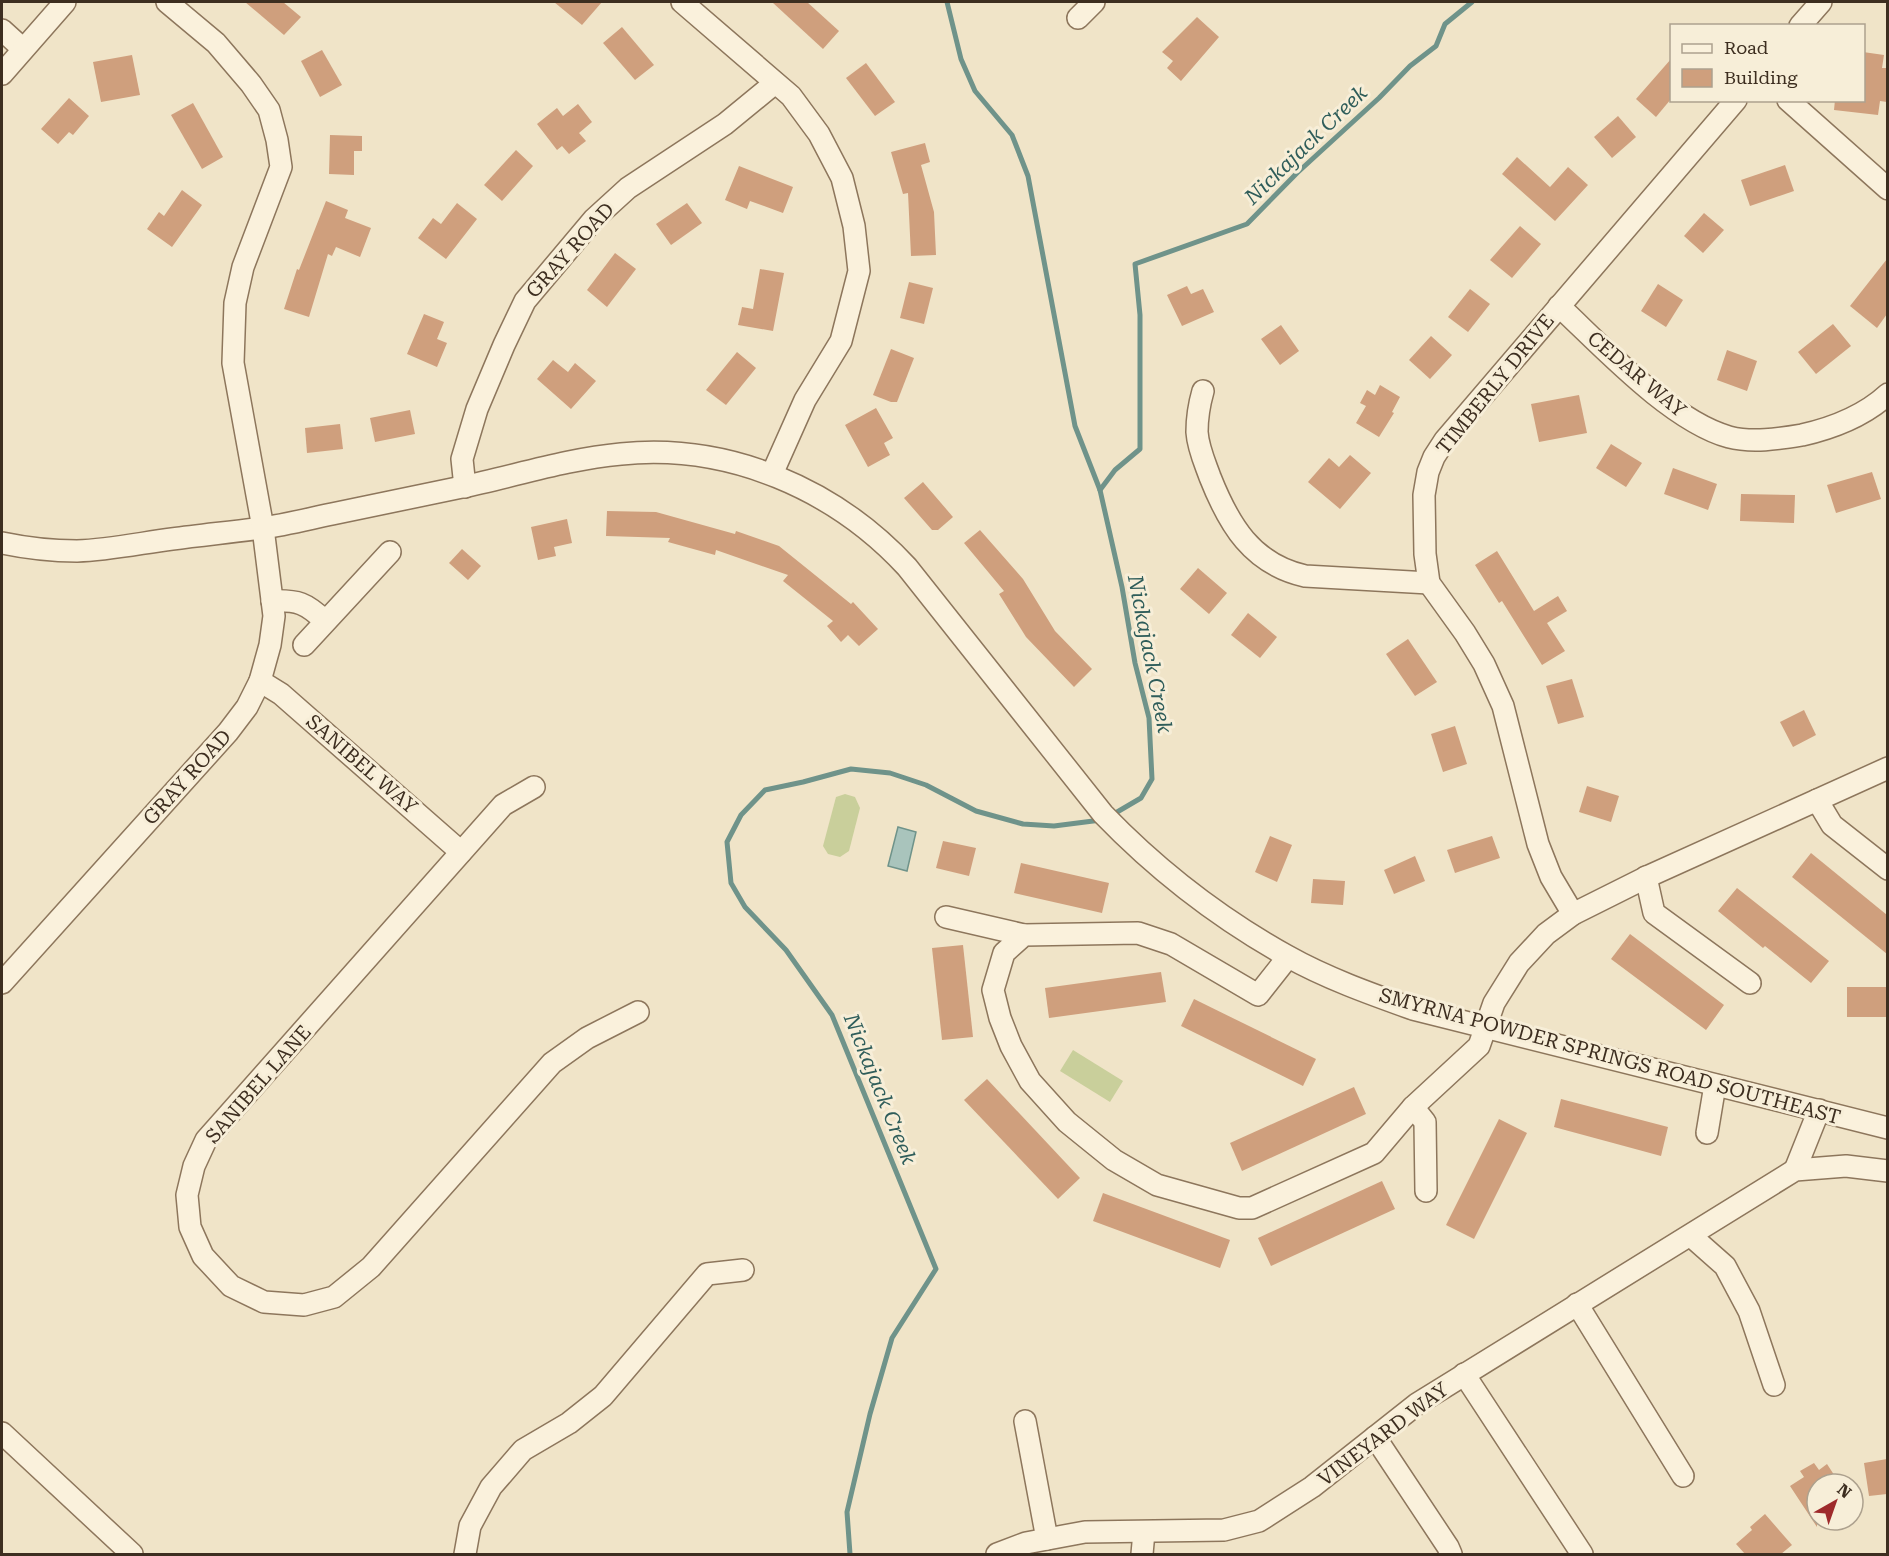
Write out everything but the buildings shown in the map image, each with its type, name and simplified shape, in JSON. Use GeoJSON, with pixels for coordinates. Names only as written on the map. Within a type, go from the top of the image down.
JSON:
{"type":"FeatureCollection","features":[{"type":"Feature","properties":{"kind":"street"},"geometry":{"type":"LineString","coordinates":[[2,74],[65,2]]}},
{"type":"Feature","properties":{"kind":"street","name":"GRAY ROAD"},"geometry":{"type":"LineString","coordinates":[[2,983],[228,732],[247,707],[260,681],[270,645],[274,616],[263,528],[233,363],[235,303],[243,267],[280,167],[277,140],[269,110],[251,84],[216,43],[167,2]]}},
{"type":"Feature","properties":{"kind":"street"},"geometry":{"type":"LineString","coordinates":[[682,2],[791,96],[819,134],[842,178],[854,226],[859,271],[841,341],[805,400],[772,474]]}},
{"type":"Feature","properties":{"kind":"street"},"geometry":{"type":"LineString","coordinates":[[1078,18],[1094,2]]}},
{"type":"Feature","properties":{"kind":"street"},"geometry":{"type":"LineString","coordinates":[[1802,24],[1821,2]]}},
{"type":"Feature","properties":{"kind":"street"},"geometry":{"type":"LineString","coordinates":[[2,30],[23,49]]}},
{"type":"Feature","properties":{"kind":"street","name":"GRAY ROAD"},"geometry":{"type":"LineString","coordinates":[[465,486],[462,459],[477,409],[525,301],[594,219],[628,188],[725,124],[775,83]]}},
{"type":"Feature","properties":{"kind":"street","name":"TIMBERLY DRIVE"},"geometry":{"type":"LineString","coordinates":[[1573,914],[1551,877],[1538,844],[1503,706],[1484,664],[1429,583],[1425,554],[1424,495],[1428,472],[1445,440],[1734,102]]}},
{"type":"Feature","properties":{"kind":"street"},"geometry":{"type":"LineString","coordinates":[[1790,102],[1887,189]]}},
{"type":"Feature","properties":{"kind":"street","name":"CEDAR WAY"},"geometry":{"type":"LineString","coordinates":[[1558,306],[1658,396],[1704,427],[1729,437],[1758,441],[1814,432],[1839,424],[1862,412],[1887,394]]}},
{"type":"Feature","properties":{"kind":"street"},"geometry":{"type":"LineString","coordinates":[[1203,391],[1197,413],[1197,435],[1203,460],[1222,506],[1235,528],[1247,544],[1263,558],[1289,573],[1305,576],[1429,583]]}},
{"type":"Feature","properties":{"kind":"street","name":"SMYRNA POWDER SPRINGS ROAD SOUTHEAST"},"geometry":{"type":"LineString","coordinates":[[2,543],[32,549],[78,551],[263,528],[583,460],[621,454],[653,452],[687,454],[772,474],[812,492],[840,509],[886,545],[907,567],[1103,814],[1133,845],[1182,887],[1236,925],[1288,957],[1376,996],[1413,1009],[1887,1128]]}},
{"type":"Feature","properties":{"kind":"street"},"geometry":{"type":"LineString","coordinates":[[304,645],[390,552]]}},
{"type":"Feature","properties":{"kind":"street"},"geometry":{"type":"LineString","coordinates":[[272,600],[301,602],[325,621]]}},
{"type":"Feature","properties":{"kind":"street","name":"SANIBEL WAY"},"geometry":{"type":"LineString","coordinates":[[260,681],[281,694],[461,852]]}},
{"type":"Feature","properties":{"kind":"street"},"geometry":{"type":"LineString","coordinates":[[1024,935],[1004,953],[993,990],[1000,1018],[1011,1046],[1030,1081],[1067,1122],[1114,1160],[1157,1185],[1239,1208],[1252,1208],[1374,1153],[1413,1107],[1479,1046],[1494,1003],[1519,963],[1546,934],[1573,914],[1646,877],[1887,768]]}},
{"type":"Feature","properties":{"kind":"street","name":"SANIBEL LANE"},"geometry":{"type":"LineString","coordinates":[[534,787],[503,805],[206,1140],[194,1166],[187,1195],[190,1227],[203,1256],[231,1286],[264,1302],[304,1305],[334,1297],[371,1267],[552,1063],[587,1038],[638,1012]]}},
{"type":"Feature","properties":{"kind":"street"},"geometry":{"type":"LineString","coordinates":[[1817,800],[1832,825],[1887,869]]}},
{"type":"Feature","properties":{"kind":"street"},"geometry":{"type":"LineString","coordinates":[[1646,877],[1654,912],[1750,983]]}},
{"type":"Feature","properties":{"kind":"street"},"geometry":{"type":"LineString","coordinates":[[946,917],[1024,935],[1138,933],[1171,944],[1258,995],[1288,957]]}},
{"type":"Feature","properties":{"kind":"street"},"geometry":{"type":"LineString","coordinates":[[1707,1133],[1715,1085]]}},
{"type":"Feature","properties":{"kind":"street"},"geometry":{"type":"LineString","coordinates":[[1413,1107],[1425,1122],[1426,1191]]}},
{"type":"Feature","properties":{"kind":"street"},"geometry":{"type":"LineString","coordinates":[[1819,1110],[1795,1170],[1846,1166],[1887,1171]]}},
{"type":"Feature","properties":{"kind":"street","name":"VINEYARD WAY"},"geometry":{"type":"LineString","coordinates":[[997,1554],[1026,1543],[1085,1532],[1224,1530],[1259,1521],[1312,1487],[1417,1404],[1795,1170]]}},
{"type":"Feature","properties":{"kind":"street"},"geometry":{"type":"LineString","coordinates":[[1690,1236],[1725,1266],[1749,1311],[1774,1385]]}},
{"type":"Feature","properties":{"kind":"street"},"geometry":{"type":"LineString","coordinates":[[465,1554],[470,1526],[491,1487],[524,1450],[569,1423],[603,1396],[707,1274],[743,1270]]}},
{"type":"Feature","properties":{"kind":"street"},"geometry":{"type":"LineString","coordinates":[[1577,1304],[1683,1476]]}},
{"type":"Feature","properties":{"kind":"street"},"geometry":{"type":"LineString","coordinates":[[1464,1374],[1582,1554]]}},
{"type":"Feature","properties":{"kind":"street"},"geometry":{"type":"LineString","coordinates":[[1025,1421],[1047,1539]]}},
{"type":"Feature","properties":{"kind":"street"},"geometry":{"type":"LineString","coordinates":[[2,1433],[132,1554]]}},
{"type":"Feature","properties":{"kind":"street"},"geometry":{"type":"LineString","coordinates":[[1375,1437],[1451,1554]]}},
{"type":"Feature","properties":{"kind":"street"},"geometry":{"type":"LineString","coordinates":[[1142,1554],[1144,1532]]}},
{"type":"Feature","properties":{"kind":"green space"},"geometry":{"type":"Polygon","coordinates":[[[845,794],[855,797],[860,808],[849,851],[840,857],[828,854],[823,846],[836,797],[845,794]]]}},
{"type":"Feature","properties":{"kind":"green space"},"geometry":{"type":"Polygon","coordinates":[[[1073,1050],[1123,1081],[1110,1102],[1060,1071],[1073,1050]]]}},
{"type":"Feature","properties":{"kind":"water"},"geometry":{"type":"Polygon","coordinates":[[[898,827],[916,832],[907,871],[888,866],[898,827]]]}},
{"type":"Feature","properties":{"kind":"waterway"},"geometry":{"type":"LineString","coordinates":[[947,2],[961,59],[975,91],[1012,135],[1028,176],[1075,426],[1100,490],[1122,587],[1135,663],[1149,718],[1152,779],[1141,798],[1112,815]]}},
{"type":"Feature","properties":{"kind":"waterway","name":"Nickajack Creek"},"geometry":{"type":"LineString","coordinates":[[1100,490],[1115,470],[1140,449],[1140,315],[1135,264],[1247,224],[1297,173],[1379,98],[1410,66],[1436,46],[1445,24],[1472,2]]}},
{"type":"Feature","properties":{"kind":"waterway","name":"Nickajack Creek"},"geometry":{"type":"LineString","coordinates":[[850,1554],[847,1512],[870,1414],[892,1338],[936,1269],[832,1015],[786,950],[745,907],[731,883],[727,842],[741,815],[765,790],[851,769],[890,773],[926,785],[976,811],[1023,824],[1054,826],[1101,820]]}}]}
